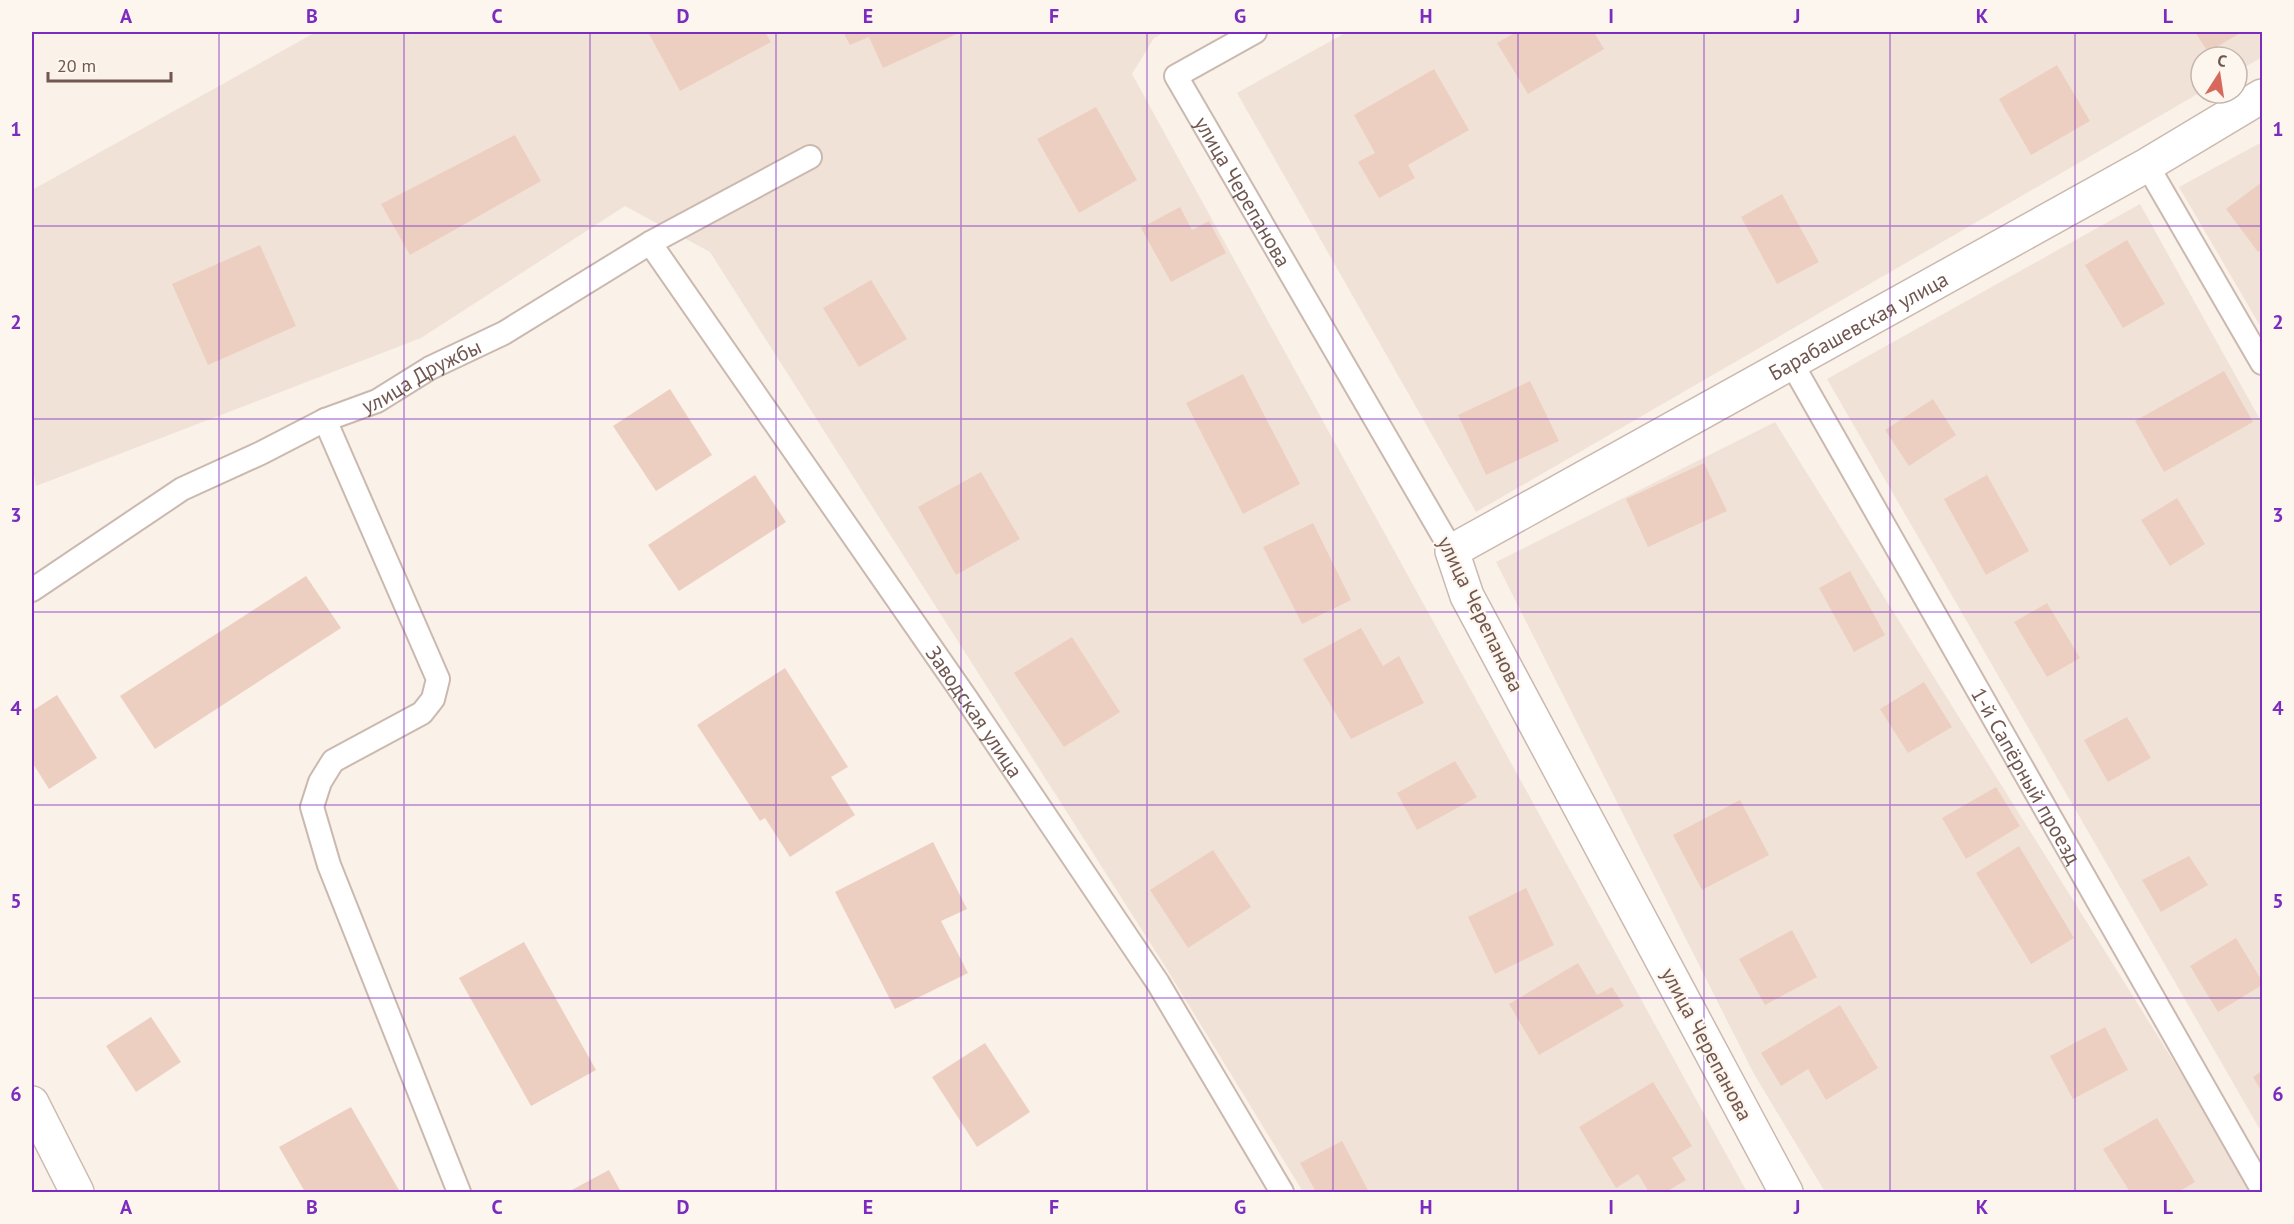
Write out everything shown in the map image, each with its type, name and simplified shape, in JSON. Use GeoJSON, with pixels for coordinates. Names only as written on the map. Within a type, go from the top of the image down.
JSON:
{"type":"FeatureCollection","features":[{"type":"Feature","properties":{"kind":"street","name":"Барабашевская улица"},"geometry":{"type":"LineString","coordinates":[[1452,551],[2147,165],[2262,96]]}},
{"type":"Feature","properties":{"kind":"street","name":"улица Черепанова"},"geometry":{"type":"LineString","coordinates":[[1452,551],[1467,596],[1786,1192]]}},
{"type":"Feature","properties":{"kind":"street"},"geometry":{"type":"LineString","coordinates":[[32,1103],[77,1192]]}},
{"type":"Feature","properties":{"kind":"lane","name":"улица Черепанова"},"geometry":{"type":"LineString","coordinates":[[1256,32],[1176,76],[1452,551]]}},
{"type":"Feature","properties":{"kind":"lane","name":"улица Дружбы"},"geometry":{"type":"LineString","coordinates":[[32,590],[182,489],[261,453],[325,420],[378,401],[430,368],[504,333],[650,243],[810,157]]}},
{"type":"Feature","properties":{"kind":"lane"},"geometry":{"type":"LineString","coordinates":[[2147,165],[2262,363]]}},
{"type":"Feature","properties":{"kind":"lane","name":"Заводская улица"},"geometry":{"type":"LineString","coordinates":[[650,243],[966,698],[1158,983],[1282,1192]]}},
{"type":"Feature","properties":{"kind":"lane","name":"1-й Сапёрный проезд"},"geometry":{"type":"LineString","coordinates":[[1791,362],[2262,1189]]}},
{"type":"Feature","properties":{"kind":"lane"},"geometry":{"type":"LineString","coordinates":[[325,420],[438,679],[433,699],[422,713],[333,760],[320,782],[312,807],[333,875],[459,1192]]}},
{"type":"Feature","properties":{"kind":"shaded area"},"geometry":{"type":"Polygon","coordinates":[[[316,32],[1165,32],[1154,38],[1132,74],[1747,1192],[1303,1192],[1163,963],[710,252],[625,206],[421,338],[36,486],[32,463],[32,190],[316,32]]]}},
{"type":"Feature","properties":{"kind":"shaded area"},"geometry":{"type":"Polygon","coordinates":[[[1347,32],[2262,32],[2262,57],[2249,65],[2249,45],[2189,45],[2189,99],[1476,512],[1237,93],[1347,32]]]}},
{"type":"Feature","properties":{"kind":"shaded area"},"geometry":{"type":"Polygon","coordinates":[[[2262,142],[2262,329],[2179,187],[2262,142]]]}},
{"type":"Feature","properties":{"kind":"shaded area"},"geometry":{"type":"Polygon","coordinates":[[[2140,204],[2262,423],[2262,1133],[1827,379],[2140,204]]]}},
{"type":"Feature","properties":{"kind":"shaded area"},"geometry":{"type":"Polygon","coordinates":[[[1775,422],[2255,1192],[1825,1192],[1754,1074],[1496,562],[1775,422]]]}},
{"type":"Feature","properties":{"kind":"building"},"geometry":{"type":"Polygon","coordinates":[[[648,32],[765,32],[771,42],[680,91],[648,32]]]}},
{"type":"Feature","properties":{"kind":"building"},"geometry":{"type":"Polygon","coordinates":[[[843,32],[959,33],[883,68],[869,37],[850,45],[843,32]]]}},
{"type":"Feature","properties":{"kind":"building"},"geometry":{"type":"Polygon","coordinates":[[[1516,32],[1594,32],[1604,49],[1528,94],[1497,43],[1516,32]]]}},
{"type":"Feature","properties":{"kind":"building"},"geometry":{"type":"Polygon","coordinates":[[[2195,32],[2242,32],[2220,45],[2203,45],[2195,32]]]}},
{"type":"Feature","properties":{"kind":"building"},"geometry":{"type":"Polygon","coordinates":[[[2057,65],[2090,121],[2031,155],[1999,99],[2057,65]]]}},
{"type":"Feature","properties":{"kind":"building"},"geometry":{"type":"Polygon","coordinates":[[[1434,69],[1469,130],[1408,165],[1415,178],[1379,198],[1358,162],[1375,153],[1354,115],[1434,69]]]}},
{"type":"Feature","properties":{"kind":"building"},"geometry":{"type":"Polygon","coordinates":[[[1096,107],[1137,180],[1079,213],[1037,139],[1096,107]]]}},
{"type":"Feature","properties":{"kind":"building"},"geometry":{"type":"Polygon","coordinates":[[[515,135],[541,181],[410,255],[381,204],[515,135]]]}},
{"type":"Feature","properties":{"kind":"building"},"geometry":{"type":"Polygon","coordinates":[[[2262,182],[2262,249],[2258,252],[2226,209],[2262,182]]]}},
{"type":"Feature","properties":{"kind":"building"},"geometry":{"type":"Polygon","coordinates":[[[1782,194],[1819,262],[1777,284],[1741,217],[1782,194]]]}},
{"type":"Feature","properties":{"kind":"building"},"geometry":{"type":"Polygon","coordinates":[[[1180,207],[1192,230],[1209,221],[1226,253],[1171,282],[1141,228],[1180,207]]]}},
{"type":"Feature","properties":{"kind":"building"},"geometry":{"type":"Polygon","coordinates":[[[2127,240],[2165,304],[2123,328],[2085,265],[2127,240]]]}},
{"type":"Feature","properties":{"kind":"building"},"geometry":{"type":"Polygon","coordinates":[[[260,245],[296,326],[208,365],[172,284],[260,245]]]}},
{"type":"Feature","properties":{"kind":"building"},"geometry":{"type":"Polygon","coordinates":[[[871,280],[907,339],[859,367],[823,308],[871,280]]]}},
{"type":"Feature","properties":{"kind":"building"},"geometry":{"type":"Polygon","coordinates":[[[2224,371],[2253,422],[2164,472],[2135,421],[2224,371]]]}},
{"type":"Feature","properties":{"kind":"building"},"geometry":{"type":"Polygon","coordinates":[[[1243,374],[1300,484],[1243,514],[1186,403],[1243,374]]]}},
{"type":"Feature","properties":{"kind":"building"},"geometry":{"type":"Polygon","coordinates":[[[1530,381],[1559,441],[1486,475],[1458,415],[1530,381]]]}},
{"type":"Feature","properties":{"kind":"building"},"geometry":{"type":"Polygon","coordinates":[[[670,389],[712,455],[656,491],[613,426],[670,389]]]}},
{"type":"Feature","properties":{"kind":"building"},"geometry":{"type":"Polygon","coordinates":[[[1933,399],[1956,435],[1909,466],[1885,430],[1933,399]]]}},
{"type":"Feature","properties":{"kind":"building"},"geometry":{"type":"Polygon","coordinates":[[[1704,463],[1727,511],[1648,547],[1626,499],[1704,463]]]}},
{"type":"Feature","properties":{"kind":"building"},"geometry":{"type":"Polygon","coordinates":[[[981,472],[1020,539],[956,575],[918,507],[981,472]]]}},
{"type":"Feature","properties":{"kind":"building"},"geometry":{"type":"Polygon","coordinates":[[[755,475],[786,522],[679,591],[648,545],[755,475]]]}},
{"type":"Feature","properties":{"kind":"building"},"geometry":{"type":"Polygon","coordinates":[[[1987,475],[2029,551],[1986,575],[1944,499],[1987,475]]]}},
{"type":"Feature","properties":{"kind":"building"},"geometry":{"type":"Polygon","coordinates":[[[2177,498],[2205,544],[2170,566],[2141,520],[2177,498]]]}},
{"type":"Feature","properties":{"kind":"building"},"geometry":{"type":"Polygon","coordinates":[[[1313,523],[1351,600],[1302,624],[1263,547],[1313,523]]]}},
{"type":"Feature","properties":{"kind":"building"},"geometry":{"type":"Polygon","coordinates":[[[1850,571],[1885,635],[1854,652],[1819,588],[1850,571]]]}},
{"type":"Feature","properties":{"kind":"building"},"geometry":{"type":"Polygon","coordinates":[[[306,576],[341,628],[155,749],[120,696],[306,576]]]}},
{"type":"Feature","properties":{"kind":"building"},"geometry":{"type":"Polygon","coordinates":[[[2047,603],[2080,658],[2047,677],[2014,622],[2047,603]]]}},
{"type":"Feature","properties":{"kind":"building"},"geometry":{"type":"Polygon","coordinates":[[[1361,628],[1383,666],[1399,656],[1424,703],[1351,739],[1303,659],[1361,628]]]}},
{"type":"Feature","properties":{"kind":"building"},"geometry":{"type":"Polygon","coordinates":[[[1072,637],[1120,712],[1064,747],[1014,673],[1072,637]]]}},
{"type":"Feature","properties":{"kind":"building"},"geometry":{"type":"Polygon","coordinates":[[[785,668],[848,767],[831,777],[855,815],[790,857],[765,818],[760,821],[697,725],[785,668]]]}},
{"type":"Feature","properties":{"kind":"building"},"geometry":{"type":"Polygon","coordinates":[[[1924,682],[1952,727],[1908,753],[1880,709],[1924,682]]]}},
{"type":"Feature","properties":{"kind":"building"},"geometry":{"type":"Polygon","coordinates":[[[57,695],[97,758],[49,789],[32,762],[32,711],[57,695]]]}},
{"type":"Feature","properties":{"kind":"building"},"geometry":{"type":"Polygon","coordinates":[[[2127,717],[2151,758],[2108,782],[2084,740],[2127,717]]]}},
{"type":"Feature","properties":{"kind":"building"},"geometry":{"type":"Polygon","coordinates":[[[1455,761],[1477,797],[1417,830],[1397,793],[1455,761]]]}},
{"type":"Feature","properties":{"kind":"building"},"geometry":{"type":"Polygon","coordinates":[[[1996,787],[2020,826],[1966,859],[1942,818],[1996,787]]]}},
{"type":"Feature","properties":{"kind":"building"},"geometry":{"type":"Polygon","coordinates":[[[1740,800],[1769,855],[1702,890],[1673,835],[1740,800]]]}},
{"type":"Feature","properties":{"kind":"building"},"geometry":{"type":"Polygon","coordinates":[[[933,842],[967,909],[941,921],[968,973],[895,1009],[835,892],[933,842]]]}},
{"type":"Feature","properties":{"kind":"building"},"geometry":{"type":"Polygon","coordinates":[[[2019,846],[2074,938],[2031,964],[1976,873],[2019,846]]]}},
{"type":"Feature","properties":{"kind":"building"},"geometry":{"type":"Polygon","coordinates":[[[1213,850],[1251,907],[1188,948],[1150,890],[1213,850]]]}},
{"type":"Feature","properties":{"kind":"building"},"geometry":{"type":"Polygon","coordinates":[[[2189,856],[2208,885],[2161,912],[2142,880],[2189,856]]]}},
{"type":"Feature","properties":{"kind":"building"},"geometry":{"type":"Polygon","coordinates":[[[1526,888],[1554,945],[1495,974],[1468,917],[1526,888]]]}},
{"type":"Feature","properties":{"kind":"building"},"geometry":{"type":"Polygon","coordinates":[[[1792,930],[1817,977],[1765,1005],[1739,959],[1792,930]]]}},
{"type":"Feature","properties":{"kind":"building"},"geometry":{"type":"Polygon","coordinates":[[[2236,938],[2262,981],[2262,985],[2218,1012],[2190,966],[2236,938]]]}},
{"type":"Feature","properties":{"kind":"building"},"geometry":{"type":"Polygon","coordinates":[[[524,942],[596,1070],[531,1106],[459,978],[524,942]]]}},
{"type":"Feature","properties":{"kind":"building"},"geometry":{"type":"Polygon","coordinates":[[[1578,963],[1597,995],[1612,987],[1624,1006],[1539,1055],[1509,1004],[1578,963]]]}},
{"type":"Feature","properties":{"kind":"building"},"geometry":{"type":"Polygon","coordinates":[[[1840,1005],[1878,1068],[1826,1100],[1808,1069],[1781,1086],[1761,1053],[1840,1005]]]}},
{"type":"Feature","properties":{"kind":"building"},"geometry":{"type":"Polygon","coordinates":[[[151,1017],[181,1062],[136,1092],[106,1046],[151,1017]]]}},
{"type":"Feature","properties":{"kind":"building"},"geometry":{"type":"Polygon","coordinates":[[[2105,1027],[2128,1070],[2073,1099],[2050,1056],[2105,1027]]]}},
{"type":"Feature","properties":{"kind":"building"},"geometry":{"type":"Polygon","coordinates":[[[985,1043],[1030,1112],[977,1147],[932,1077],[985,1043]]]}},
{"type":"Feature","properties":{"kind":"building"},"geometry":{"type":"Polygon","coordinates":[[[2262,1071],[2262,1092],[2253,1077],[2262,1071]]]}},
{"type":"Feature","properties":{"kind":"building"},"geometry":{"type":"Polygon","coordinates":[[[1653,1082],[1692,1146],[1672,1158],[1686,1180],[1666,1192],[1649,1192],[1638,1174],[1616,1188],[1579,1127],[1653,1082]]]}},
{"type":"Feature","properties":{"kind":"building"},"geometry":{"type":"Polygon","coordinates":[[[351,1107],[400,1192],[305,1192],[279,1147],[351,1107]]]}},
{"type":"Feature","properties":{"kind":"building"},"geometry":{"type":"Polygon","coordinates":[[[2157,1118],[2195,1182],[2178,1192],[2130,1192],[2103,1149],[2157,1118]]]}},
{"type":"Feature","properties":{"kind":"building"},"geometry":{"type":"Polygon","coordinates":[[[1342,1141],[1369,1192],[1316,1192],[1300,1163],[1342,1141]]]}},
{"type":"Feature","properties":{"kind":"building"},"geometry":{"type":"Polygon","coordinates":[[[609,1170],[621,1192],[568,1192],[609,1170]]]}}]}
